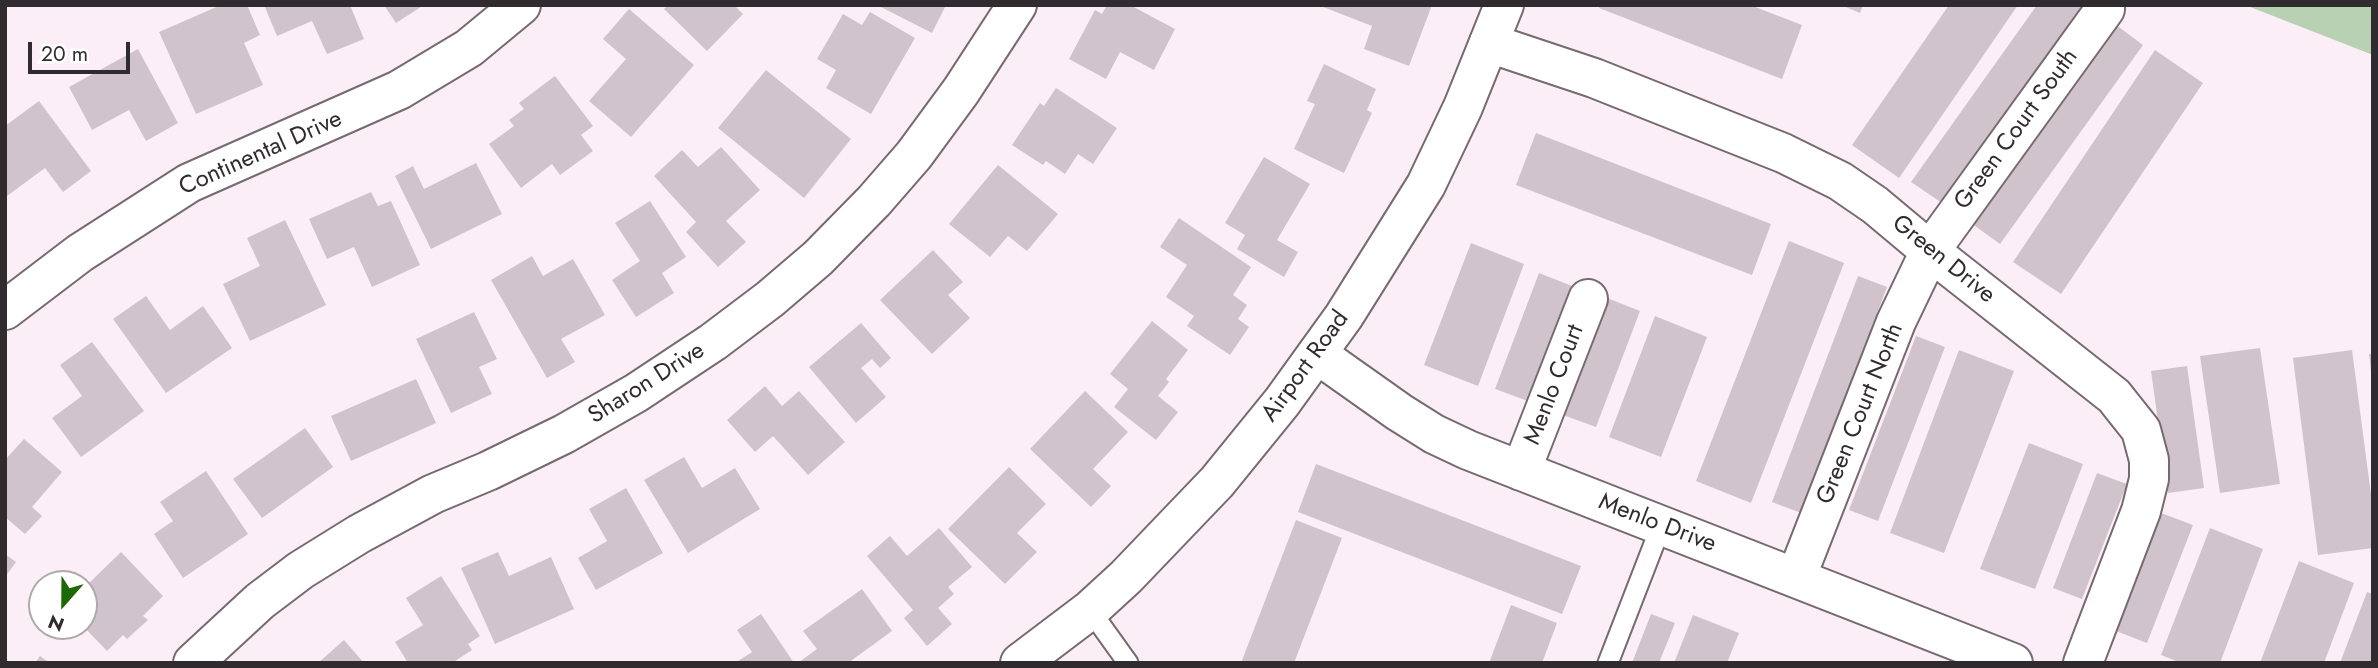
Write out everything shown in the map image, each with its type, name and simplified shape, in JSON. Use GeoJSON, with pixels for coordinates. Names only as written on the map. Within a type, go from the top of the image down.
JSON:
{"type":"FeatureCollection","features":[{"type":"Feature","properties":{"kind":"street","name":"Continental Drive"},"geometry":{"type":"LineString","coordinates":[[5,310],[80,253],[189,183],[399,90],[469,48],[521,5]]}},
{"type":"Feature","properties":{"kind":"street","name":"Sharon Drive"},"geometry":{"type":"LineString","coordinates":[[193,663],[260,601],[301,570],[423,499],[488,471],[588,421],[713,342],[770,299],[818,258],[915,155],[1017,5]]}},
{"type":"Feature","properties":{"kind":"street","name":"Airport Road"},"geometry":{"type":"LineString","coordinates":[[1020,663],[1090,610],[1168,534],[1217,482],[1282,402],[1381,261],[1426,185],[1455,125],[1504,5]]}},
{"type":"Feature","properties":{"kind":"street","name":"Green Court South"},"geometry":{"type":"LineString","coordinates":[[1930,251],[2105,9]]}},
{"type":"Feature","properties":{"kind":"street","name":"Green Drive"},"geometry":{"type":"LineString","coordinates":[[1489,43],[1585,75],[1818,169],[1875,205],[2114,396],[2141,430],[2150,468],[2144,500],[2083,663]]}},
{"type":"Feature","properties":{"kind":"street","name":"Green Court North"},"geometry":{"type":"LineString","coordinates":[[1796,578],[1896,322],[1930,251]]}},
{"type":"Feature","properties":{"kind":"street","name":"Menlo Court"},"geometry":{"type":"LineString","coordinates":[[1521,471],[1588,299]]}},
{"type":"Feature","properties":{"kind":"street","name":"Menlo Drive"},"geometry":{"type":"LineString","coordinates":[[1317,354],[1380,400],[1428,430],[1521,471],[1796,578],[1972,655],[2013,663]]}},
{"type":"Feature","properties":{"kind":"lane"},"geometry":{"type":"LineString","coordinates":[[1608,663],[1661,526]]}},
{"type":"Feature","properties":{"kind":"lane"},"geometry":{"type":"LineString","coordinates":[[1090,610],[1128,663]]}},
{"type":"Feature","properties":{"kind":"green space"},"geometry":{"type":"Polygon","coordinates":[[[2245,5],[2373,5],[2373,55],[2245,5]]]}},
{"type":"Feature","properties":{"kind":"building"},"geometry":{"type":"Polygon","coordinates":[[[221,5],[247,5],[260,35],[244,43],[263,85],[196,114],[159,32],[221,5]]]}},
{"type":"Feature","properties":{"kind":"building"},"geometry":{"type":"Polygon","coordinates":[[[264,5],[350,5],[364,39],[327,54],[312,21],[277,36],[264,5]]]}},
{"type":"Feature","properties":{"kind":"building"},"geometry":{"type":"Polygon","coordinates":[[[384,5],[424,5],[396,23],[384,5]]]}},
{"type":"Feature","properties":{"kind":"building"},"geometry":{"type":"Polygon","coordinates":[[[668,5],[734,5],[743,14],[707,51],[664,9],[668,5]]]}},
{"type":"Feature","properties":{"kind":"building"},"geometry":{"type":"Polygon","coordinates":[[[877,5],[946,5],[932,33],[877,5]]]}},
{"type":"Feature","properties":{"kind":"building"},"geometry":{"type":"Polygon","coordinates":[[[1107,5],[1130,5],[1175,29],[1154,70],[1120,52],[1106,79],[1069,59],[1095,10],[1102,14],[1107,5]]]}},
{"type":"Feature","properties":{"kind":"building"},"geometry":{"type":"Polygon","coordinates":[[[1318,5],[1432,5],[1409,66],[1364,49],[1372,26],[1318,5]]]}},
{"type":"Feature","properties":{"kind":"building"},"geometry":{"type":"Polygon","coordinates":[[[1600,5],[1750,5],[1802,25],[1782,79],[1599,8],[1600,5]]]}},
{"type":"Feature","properties":{"kind":"building"},"geometry":{"type":"Polygon","coordinates":[[[1841,5],[1863,5],[1860,13],[1841,5]]]}},
{"type":"Feature","properties":{"kind":"building"},"geometry":{"type":"Polygon","coordinates":[[[1949,5],[2018,5],[1899,178],[1852,145],[1949,5]]]}},
{"type":"Feature","properties":{"kind":"building"},"geometry":{"type":"Polygon","coordinates":[[[2037,5],[2082,5],[1942,203],[1911,182],[2037,5]]]}},
{"type":"Feature","properties":{"kind":"building"},"geometry":{"type":"Polygon","coordinates":[[[629,9],[694,65],[631,137],[589,101],[626,59],[603,39],[629,9]]]}},
{"type":"Feature","properties":{"kind":"building"},"geometry":{"type":"Polygon","coordinates":[[[870,12],[915,38],[871,114],[826,88],[836,70],[817,59],[843,14],[862,25],[870,12]]]}},
{"type":"Feature","properties":{"kind":"building"},"geometry":{"type":"Polygon","coordinates":[[[2115,24],[2143,45],[2000,244],[1971,223],[2115,24]]]}},
{"type":"Feature","properties":{"kind":"building"},"geometry":{"type":"Polygon","coordinates":[[[138,49],[178,123],[146,141],[129,110],[92,130],[69,87],[138,49]]]}},
{"type":"Feature","properties":{"kind":"building"},"geometry":{"type":"Polygon","coordinates":[[[2155,50],[2203,83],[2061,294],[2013,262],[2155,50]]]}},
{"type":"Feature","properties":{"kind":"building"},"geometry":{"type":"Polygon","coordinates":[[[1324,64],[1376,89],[1367,110],[1372,113],[1344,173],[1294,149],[1315,104],[1307,101],[1324,64]]]}},
{"type":"Feature","properties":{"kind":"building"},"geometry":{"type":"Polygon","coordinates":[[[766,70],[851,139],[804,198],[718,128],[766,70]]]}},
{"type":"Feature","properties":{"kind":"building"},"geometry":{"type":"Polygon","coordinates":[[[555,76],[593,126],[581,135],[593,151],[560,175],[552,164],[521,188],[489,144],[514,126],[509,120],[524,109],[519,103],[555,76]]]}},
{"type":"Feature","properties":{"kind":"building"},"geometry":{"type":"Polygon","coordinates":[[[1056,88],[1117,128],[1093,164],[1078,154],[1065,174],[1046,161],[1043,165],[1012,145],[1040,103],[1044,106],[1056,88]]]}},
{"type":"Feature","properties":{"kind":"building"},"geometry":{"type":"Polygon","coordinates":[[[39,101],[91,171],[63,192],[45,168],[7,196],[5,126],[39,101]]]}},
{"type":"Feature","properties":{"kind":"building"},"geometry":{"type":"Polygon","coordinates":[[[1536,133],[1771,224],[1752,275],[1516,185],[1536,133]]]}},
{"type":"Feature","properties":{"kind":"building"},"geometry":{"type":"Polygon","coordinates":[[[721,147],[760,190],[726,221],[746,242],[718,267],[686,232],[696,222],[654,176],[682,150],[698,167],[721,147]]]}},
{"type":"Feature","properties":{"kind":"building"},"geometry":{"type":"Polygon","coordinates":[[[1264,157],[1310,184],[1277,240],[1298,252],[1284,277],[1237,249],[1245,235],[1225,223],[1264,157]]]}},
{"type":"Feature","properties":{"kind":"building"},"geometry":{"type":"Polygon","coordinates":[[[476,163],[502,214],[431,249],[395,176],[413,166],[424,189],[476,163]]]}},
{"type":"Feature","properties":{"kind":"building"},"geometry":{"type":"Polygon","coordinates":[[[998,165],[1058,214],[1027,251],[1008,236],[990,257],[949,224],[998,165]]]}},
{"type":"Feature","properties":{"kind":"building"},"geometry":{"type":"Polygon","coordinates":[[[371,192],[378,206],[391,201],[420,265],[372,287],[354,247],[327,259],[309,219],[371,192]]]}},
{"type":"Feature","properties":{"kind":"building"},"geometry":{"type":"Polygon","coordinates":[[[650,201],[686,257],[662,273],[674,293],[636,317],[612,280],[640,261],[615,223],[650,201]]]}},
{"type":"Feature","properties":{"kind":"building"},"geometry":{"type":"Polygon","coordinates":[[[1179,218],[1251,267],[1233,295],[1247,305],[1238,319],[1249,327],[1230,355],[1187,326],[1194,316],[1166,297],[1187,265],[1160,247],[1179,218]]]}},
{"type":"Feature","properties":{"kind":"building"},"geometry":{"type":"Polygon","coordinates":[[[285,220],[326,305],[250,341],[223,284],[260,266],[247,238],[285,220]]]}},
{"type":"Feature","properties":{"kind":"building"},"geometry":{"type":"Polygon","coordinates":[[[1789,241],[1844,263],[1751,503],[1696,481],[1789,241]]]}},
{"type":"Feature","properties":{"kind":"building"},"geometry":{"type":"Polygon","coordinates":[[[1471,243],[1524,264],[1478,386],[1424,365],[1471,243]]]}},
{"type":"Feature","properties":{"kind":"building"},"geometry":{"type":"Polygon","coordinates":[[[933,250],[963,282],[948,295],[970,318],[932,354],[880,300],[933,250]]]}},
{"type":"Feature","properties":{"kind":"building"},"geometry":{"type":"Polygon","coordinates":[[[532,256],[543,276],[573,259],[605,315],[561,339],[575,362],[547,378],[491,280],[532,256]]]}},
{"type":"Feature","properties":{"kind":"building"},"geometry":{"type":"Polygon","coordinates":[[[1539,273],[1572,286],[1528,401],[1495,389],[1539,273]]]}},
{"type":"Feature","properties":{"kind":"building"},"geometry":{"type":"Polygon","coordinates":[[[1858,276],[1887,287],[1801,513],[1772,502],[1858,276]]]}},
{"type":"Feature","properties":{"kind":"building"},"geometry":{"type":"Polygon","coordinates":[[[146,296],[170,330],[203,306],[232,348],[166,393],[113,319],[146,296]]]}},
{"type":"Feature","properties":{"kind":"building"},"geometry":{"type":"Polygon","coordinates":[[[1607,298],[1640,311],[1596,427],[1563,415],[1607,298]]]}},
{"type":"Feature","properties":{"kind":"building"},"geometry":{"type":"Polygon","coordinates":[[[474,312],[497,359],[479,367],[492,394],[451,413],[416,339],[474,312]]]}},
{"type":"Feature","properties":{"kind":"building"},"geometry":{"type":"Polygon","coordinates":[[[1655,316],[1707,337],[1661,457],[1609,437],[1655,316]]]}},
{"type":"Feature","properties":{"kind":"building"},"geometry":{"type":"Polygon","coordinates":[[[1152,321],[1188,350],[1166,379],[1169,382],[1158,396],[1178,412],[1156,440],[1114,407],[1128,389],[1110,374],[1152,321]]]}},
{"type":"Feature","properties":{"kind":"building"},"geometry":{"type":"Polygon","coordinates":[[[861,323],[891,358],[880,368],[872,359],[861,368],[886,397],[856,423],[809,367],[861,323]]]}},
{"type":"Feature","properties":{"kind":"building"},"geometry":{"type":"Polygon","coordinates":[[[1916,336],[1945,347],[1878,521],[1849,510],[1916,336]]]}},
{"type":"Feature","properties":{"kind":"building"},"geometry":{"type":"Polygon","coordinates":[[[92,342],[144,411],[81,457],[52,418],[82,396],[60,365],[92,342]]]}},
{"type":"Feature","properties":{"kind":"building"},"geometry":{"type":"Polygon","coordinates":[[[2260,348],[2280,484],[2220,493],[2200,356],[2260,348]]]}},
{"type":"Feature","properties":{"kind":"building"},"geometry":{"type":"Polygon","coordinates":[[[1959,350],[2014,371],[1944,553],[1890,533],[1959,350]]]}},
{"type":"Feature","properties":{"kind":"building"},"geometry":{"type":"Polygon","coordinates":[[[2352,350],[2373,510],[2373,548],[2318,555],[2293,358],[2352,350]]]}},
{"type":"Feature","properties":{"kind":"building"},"geometry":{"type":"Polygon","coordinates":[[[2369,354],[2373,354],[2371,371],[2369,354]]]}},
{"type":"Feature","properties":{"kind":"building"},"geometry":{"type":"Polygon","coordinates":[[[2187,366],[2204,488],[2168,493],[2151,371],[2187,366]]]}},
{"type":"Feature","properties":{"kind":"building"},"geometry":{"type":"Polygon","coordinates":[[[416,379],[436,423],[351,461],[331,416],[416,379]]]}},
{"type":"Feature","properties":{"kind":"building"},"geometry":{"type":"Polygon","coordinates":[[[765,386],[782,406],[799,391],[845,442],[808,475],[773,436],[755,452],[727,420],[765,386]]]}},
{"type":"Feature","properties":{"kind":"building"},"geometry":{"type":"Polygon","coordinates":[[[1085,391],[1128,432],[1093,469],[1111,486],[1091,507],[1030,449],[1085,391]]]}},
{"type":"Feature","properties":{"kind":"building"},"geometry":{"type":"Polygon","coordinates":[[[305,428],[333,467],[262,518],[233,479],[305,428]]]}},
{"type":"Feature","properties":{"kind":"building"},"geometry":{"type":"Polygon","coordinates":[[[24,439],[62,472],[32,507],[42,516],[25,534],[5,517],[5,460],[24,439]]]}},
{"type":"Feature","properties":{"kind":"building"},"geometry":{"type":"Polygon","coordinates":[[[2029,443],[2083,464],[2035,589],[1980,569],[2029,443]]]}},
{"type":"Feature","properties":{"kind":"building"},"geometry":{"type":"Polygon","coordinates":[[[684,457],[702,488],[735,468],[760,509],[688,553],[644,480],[684,457]]]}},
{"type":"Feature","properties":{"kind":"building"},"geometry":{"type":"Polygon","coordinates":[[[1316,464],[1581,566],[1562,614],[1298,512],[1316,464]]]}},
{"type":"Feature","properties":{"kind":"building"},"geometry":{"type":"Polygon","coordinates":[[[1009,467],[1046,504],[1017,533],[1037,552],[1005,584],[948,529],[1009,467]]]}},
{"type":"Feature","properties":{"kind":"building"},"geometry":{"type":"Polygon","coordinates":[[[206,471],[248,534],[183,578],[154,534],[173,521],[160,502],[206,471]]]}},
{"type":"Feature","properties":{"kind":"building"},"geometry":{"type":"Polygon","coordinates":[[[2097,473],[2127,484],[2082,599],[2053,588],[2097,473]]]}},
{"type":"Feature","properties":{"kind":"building"},"geometry":{"type":"Polygon","coordinates":[[[626,488],[663,553],[596,590],[578,558],[607,541],[589,509],[626,488]]]}},
{"type":"Feature","properties":{"kind":"building"},"geometry":{"type":"Polygon","coordinates":[[[2161,513],[2193,525],[2147,643],[2116,631],[2161,513]]]}},
{"type":"Feature","properties":{"kind":"building"},"geometry":{"type":"Polygon","coordinates":[[[1296,520],[1342,538],[1294,663],[1241,663],[1296,520]]]}},
{"type":"Feature","properties":{"kind":"building"},"geometry":{"type":"Polygon","coordinates":[[[939,528],[972,567],[948,587],[954,594],[938,608],[952,624],[927,646],[904,618],[913,610],[867,556],[890,536],[907,556],[939,528]]]}},
{"type":"Feature","properties":{"kind":"building"},"geometry":{"type":"Polygon","coordinates":[[[2210,528],[2263,549],[2220,663],[2181,663],[2161,655],[2210,528]]]}},
{"type":"Feature","properties":{"kind":"building"},"geometry":{"type":"Polygon","coordinates":[[[121,552],[163,596],[143,616],[148,620],[127,639],[123,635],[107,651],[96,640],[98,574],[121,552]]]}},
{"type":"Feature","properties":{"kind":"building"},"geometry":{"type":"Polygon","coordinates":[[[498,552],[509,576],[551,557],[574,609],[495,644],[461,568],[498,552]]]}},
{"type":"Feature","properties":{"kind":"building"},"geometry":{"type":"Polygon","coordinates":[[[5,554],[16,562],[5,577],[5,554]]]}},
{"type":"Feature","properties":{"kind":"building"},"geometry":{"type":"Polygon","coordinates":[[[2299,561],[2354,583],[2324,663],[2260,663],[2299,561]]]}},
{"type":"Feature","properties":{"kind":"building"},"geometry":{"type":"Polygon","coordinates":[[[441,576],[480,636],[468,644],[472,650],[452,663],[408,663],[395,642],[423,625],[406,598],[441,576]]]}},
{"type":"Feature","properties":{"kind":"building"},"geometry":{"type":"Polygon","coordinates":[[[862,589],[892,631],[848,663],[798,663],[817,649],[803,631],[862,589]]]}},
{"type":"Feature","properties":{"kind":"building"},"geometry":{"type":"Polygon","coordinates":[[[2367,592],[2373,594],[2373,663],[2340,663],[2367,592]]]}},
{"type":"Feature","properties":{"kind":"building"},"geometry":{"type":"Polygon","coordinates":[[[1511,605],[1557,623],[1542,663],[1489,663],[1511,605]]]}},
{"type":"Feature","properties":{"kind":"building"},"geometry":{"type":"Polygon","coordinates":[[[761,614],[794,663],[735,663],[752,652],[737,630],[761,614]]]}},
{"type":"Feature","properties":{"kind":"building"},"geometry":{"type":"Polygon","coordinates":[[[1651,614],[1675,623],[1659,663],[1632,663],[1651,614]]]}},
{"type":"Feature","properties":{"kind":"building"},"geometry":{"type":"Polygon","coordinates":[[[1693,615],[1739,633],[1727,663],[1674,663],[1693,615]]]}},
{"type":"Feature","properties":{"kind":"building"},"geometry":{"type":"Polygon","coordinates":[[[344,640],[364,663],[318,663],[344,640]]]}},
{"type":"Feature","properties":{"kind":"building"},"geometry":{"type":"Polygon","coordinates":[[[40,656],[50,663],[35,663],[40,656]]]}}]}
